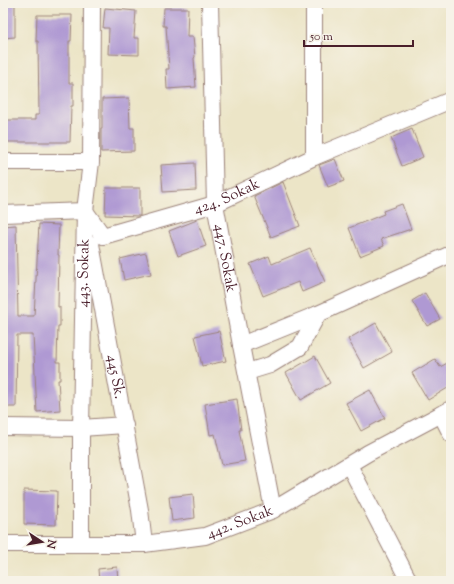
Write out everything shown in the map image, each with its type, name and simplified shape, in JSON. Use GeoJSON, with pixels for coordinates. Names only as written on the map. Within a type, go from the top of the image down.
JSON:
{"type":"FeatureCollection","features":[{"type":"Feature","properties":{"kind":"street","name":"443. Sokak"},"geometry":{"type":"LineString","coordinates":[[81,544],[81,428],[85,210],[91,162],[92,3]]}},
{"type":"Feature","properties":{"kind":"street","name":"447. Sokak"},"geometry":{"type":"LineString","coordinates":[[210,3],[215,204],[273,510]]}},
{"type":"Feature","properties":{"kind":"street"},"geometry":{"type":"LineString","coordinates":[[314,3],[314,157]]}},
{"type":"Feature","properties":{"kind":"street","name":"424. Sokak"},"geometry":{"type":"LineString","coordinates":[[85,210],[103,236],[215,204],[314,157],[451,100]]}},
{"type":"Feature","properties":{"kind":"street"},"geometry":{"type":"LineString","coordinates":[[3,162],[91,162]]}},
{"type":"Feature","properties":{"kind":"street"},"geometry":{"type":"LineString","coordinates":[[3,214],[85,210]]}},
{"type":"Feature","properties":{"kind":"street","name":"445 Sk."},"geometry":{"type":"LineString","coordinates":[[85,210],[125,425],[140,510],[144,544]]}},
{"type":"Feature","properties":{"kind":"street"},"geometry":{"type":"LineString","coordinates":[[241,345],[318,314],[451,254]]}},
{"type":"Feature","properties":{"kind":"street"},"geometry":{"type":"LineString","coordinates":[[247,372],[270,365],[300,347],[318,314]]}},
{"type":"Feature","properties":{"kind":"street"},"geometry":{"type":"LineString","coordinates":[[446,411],[451,434]]}},
{"type":"Feature","properties":{"kind":"street","name":"442. Sokak"},"geometry":{"type":"LineString","coordinates":[[3,544],[144,544],[205,536],[273,510],[368,453],[446,411]]}},
{"type":"Feature","properties":{"kind":"street"},"geometry":{"type":"LineString","coordinates":[[3,427],[81,428],[125,425]]}},
{"type":"Feature","properties":{"kind":"street"},"geometry":{"type":"LineString","coordinates":[[348,465],[409,581]]}},
{"type":"Feature","properties":{"kind":"building"},"geometry":{"type":"Polygon","coordinates":[[[3,3],[15,3],[15,37],[3,38],[3,3]]]}},
{"type":"Feature","properties":{"kind":"building"},"geometry":{"type":"Polygon","coordinates":[[[105,8],[136,11],[134,38],[139,38],[139,55],[108,54],[109,28],[103,28],[105,8]]]}},
{"type":"Feature","properties":{"kind":"building"},"geometry":{"type":"Polygon","coordinates":[[[164,8],[188,8],[187,37],[193,37],[196,87],[167,89],[166,69],[169,69],[166,26],[163,26],[164,8]]]}},
{"type":"Feature","properties":{"kind":"building"},"geometry":{"type":"Polygon","coordinates":[[[37,15],[72,15],[71,41],[69,41],[69,83],[73,83],[70,142],[3,142],[3,120],[35,120],[35,115],[39,115],[38,41],[36,41],[37,15]]]}},
{"type":"Feature","properties":{"kind":"building"},"geometry":{"type":"Polygon","coordinates":[[[129,98],[130,128],[134,128],[134,151],[101,152],[102,99],[129,98]]]}},
{"type":"Feature","properties":{"kind":"building"},"geometry":{"type":"Polygon","coordinates":[[[412,129],[423,157],[402,166],[391,138],[412,129]]]}},
{"type":"Feature","properties":{"kind":"building"},"geometry":{"type":"Polygon","coordinates":[[[335,159],[344,181],[328,187],[319,165],[335,159]]]}},
{"type":"Feature","properties":{"kind":"building"},"geometry":{"type":"Polygon","coordinates":[[[195,163],[196,190],[163,192],[161,165],[195,163]]]}},
{"type":"Feature","properties":{"kind":"building"},"geometry":{"type":"Polygon","coordinates":[[[283,182],[300,226],[271,237],[254,196],[283,182]]]}},
{"type":"Feature","properties":{"kind":"building"},"geometry":{"type":"Polygon","coordinates":[[[106,188],[140,188],[140,216],[105,215],[106,188]]]}},
{"type":"Feature","properties":{"kind":"building"},"geometry":{"type":"Polygon","coordinates":[[[402,204],[411,229],[381,239],[384,246],[360,256],[349,228],[384,214],[383,211],[402,204]]]}},
{"type":"Feature","properties":{"kind":"building"},"geometry":{"type":"Polygon","coordinates":[[[197,220],[206,246],[178,256],[169,231],[197,220]]]}},
{"type":"Feature","properties":{"kind":"building"},"geometry":{"type":"Polygon","coordinates":[[[39,224],[59,225],[58,307],[60,307],[60,326],[58,326],[57,362],[60,362],[60,380],[58,380],[60,410],[37,412],[33,335],[17,335],[16,407],[3,407],[3,226],[16,225],[18,316],[34,316],[39,224]]]}},
{"type":"Feature","properties":{"kind":"building"},"geometry":{"type":"Polygon","coordinates":[[[310,248],[325,282],[302,292],[298,282],[263,296],[250,264],[269,256],[272,264],[310,248]]]}},
{"type":"Feature","properties":{"kind":"building"},"geometry":{"type":"Polygon","coordinates":[[[146,253],[151,274],[124,280],[120,259],[146,253]]]}},
{"type":"Feature","properties":{"kind":"building"},"geometry":{"type":"Polygon","coordinates":[[[425,293],[440,319],[427,326],[412,301],[425,293]]]}},
{"type":"Feature","properties":{"kind":"building"},"geometry":{"type":"Polygon","coordinates":[[[376,323],[392,352],[364,368],[348,339],[376,323]]]}},
{"type":"Feature","properties":{"kind":"building"},"geometry":{"type":"Polygon","coordinates":[[[219,331],[226,361],[202,366],[195,336],[219,331]]]}},
{"type":"Feature","properties":{"kind":"building"},"geometry":{"type":"Polygon","coordinates":[[[315,356],[330,383],[301,400],[286,373],[315,356]]]}},
{"type":"Feature","properties":{"kind":"building"},"geometry":{"type":"Polygon","coordinates":[[[435,359],[440,367],[451,361],[451,386],[428,400],[412,373],[435,359]]]}},
{"type":"Feature","properties":{"kind":"building"},"geometry":{"type":"Polygon","coordinates":[[[370,390],[385,418],[361,431],[346,403],[370,390]]]}},
{"type":"Feature","properties":{"kind":"building"},"geometry":{"type":"Polygon","coordinates":[[[237,399],[241,430],[239,430],[245,461],[222,465],[215,434],[210,435],[205,404],[237,399]]]}},
{"type":"Feature","properties":{"kind":"building"},"geometry":{"type":"Polygon","coordinates":[[[24,490],[57,491],[56,525],[24,524],[24,490]]]}},
{"type":"Feature","properties":{"kind":"building"},"geometry":{"type":"Polygon","coordinates":[[[193,494],[195,518],[172,521],[169,497],[193,494]]]}},
{"type":"Feature","properties":{"kind":"building"},"geometry":{"type":"Polygon","coordinates":[[[117,567],[118,581],[99,581],[98,569],[117,567]]]}}]}
